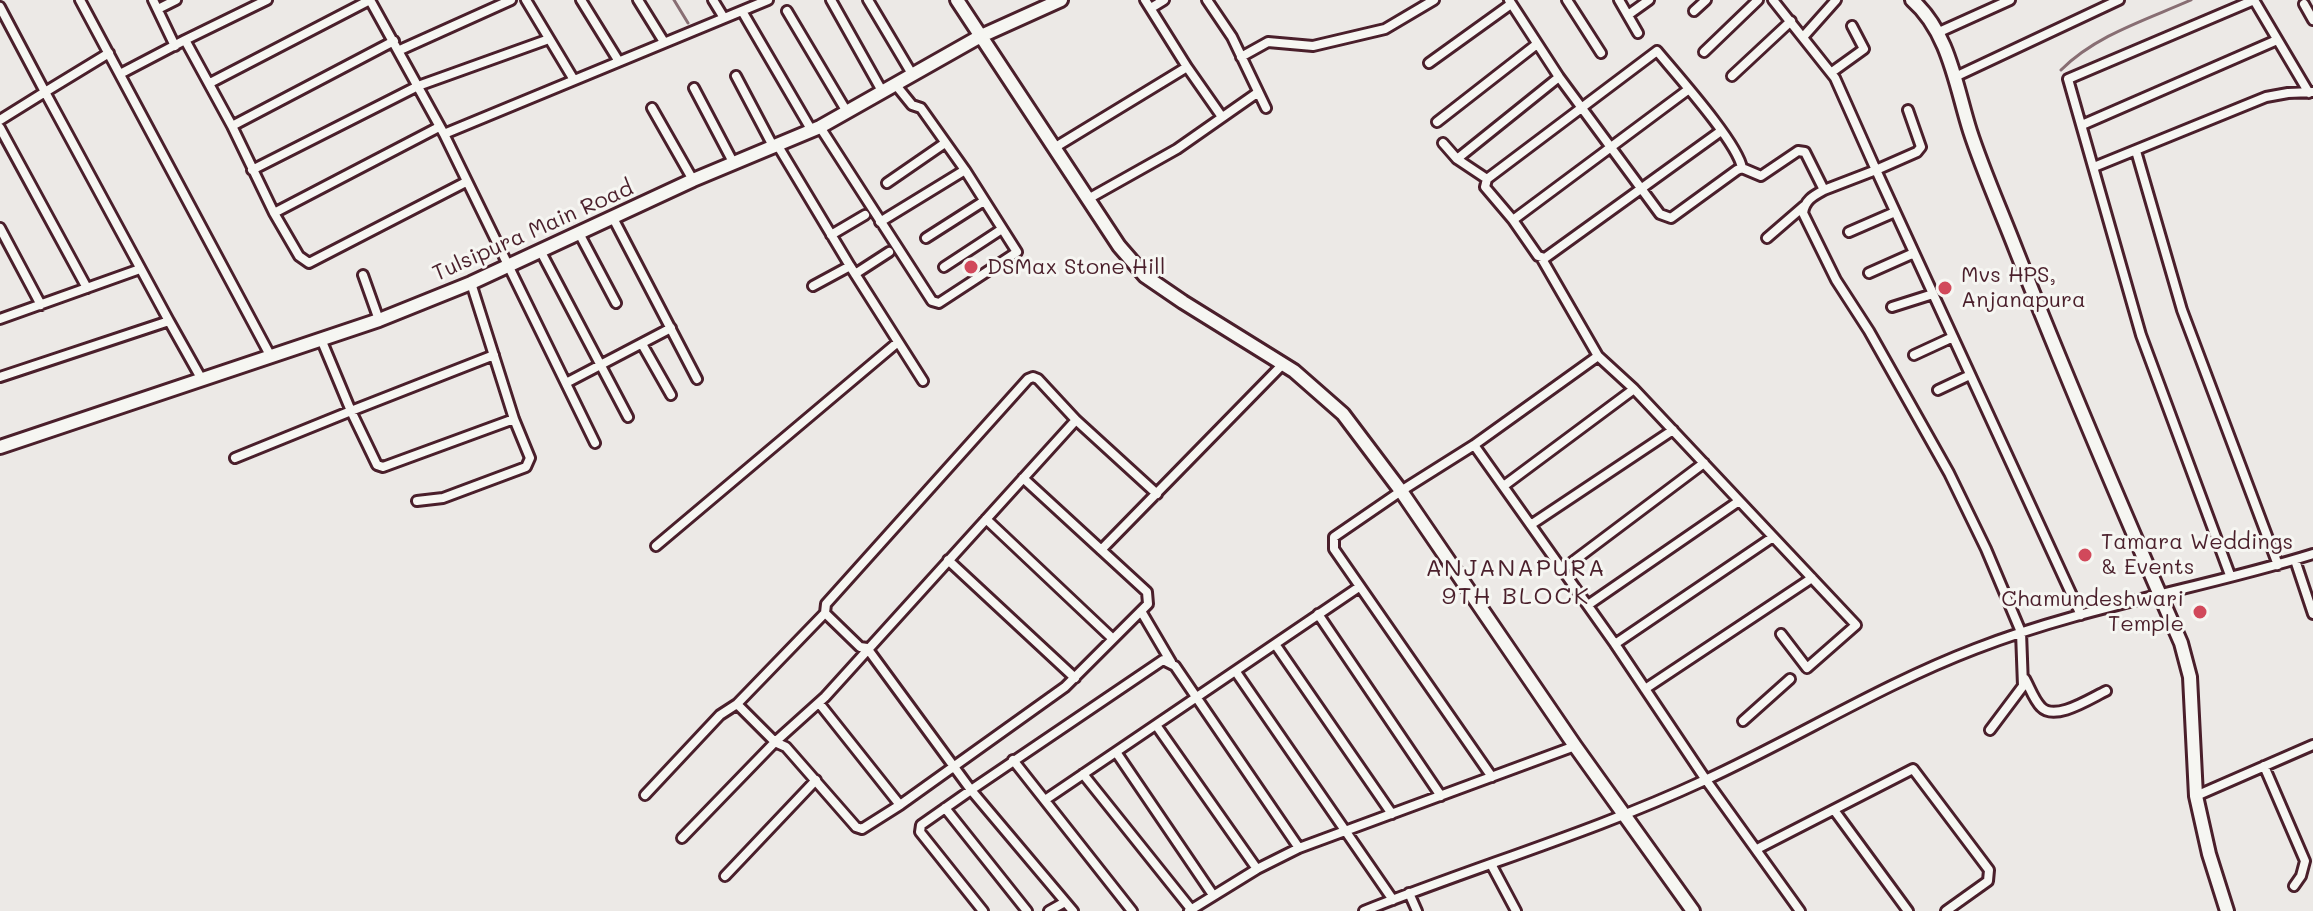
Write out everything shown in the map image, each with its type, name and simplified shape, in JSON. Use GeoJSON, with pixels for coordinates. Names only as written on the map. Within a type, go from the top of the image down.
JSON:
{"type":"FeatureCollection","features":[{"type":"Feature","properties":{"kind":"street"},"geometry":{"type":"LineString","coordinates":[[80,0],[270,355]]}},
{"type":"Feature","properties":{"kind":"street"},"geometry":{"type":"LineString","coordinates":[[153,0],[175,46]]}},
{"type":"Feature","properties":{"kind":"street"},"geometry":{"type":"LineString","coordinates":[[158,9],[176,0]]}},
{"type":"Feature","properties":{"kind":"street"},"geometry":{"type":"LineString","coordinates":[[120,74],[267,0]]}},
{"type":"Feature","properties":{"kind":"street"},"geometry":{"type":"LineString","coordinates":[[210,83],[370,0],[400,50],[510,265],[595,443]]}},
{"type":"Feature","properties":{"kind":"street"},"geometry":{"type":"LineString","coordinates":[[400,50],[511,0]]}},
{"type":"Feature","properties":{"kind":"street"},"geometry":{"type":"LineString","coordinates":[[526,0],[574,80]]}},
{"type":"Feature","properties":{"kind":"street"},"geometry":{"type":"LineString","coordinates":[[581,0],[618,60]]}},
{"type":"Feature","properties":{"kind":"street"},"geometry":{"type":"LineString","coordinates":[[638,0],[664,42]]}},
{"type":"Feature","properties":{"kind":"street"},"geometry":{"type":"LineString","coordinates":[[713,0],[724,18]]}},
{"type":"Feature","properties":{"kind":"street"},"geometry":{"type":"LineString","coordinates":[[274,213],[441,131],[768,0]]}},
{"type":"Feature","properties":{"kind":"street"},"geometry":{"type":"LineString","coordinates":[[831,0],[882,91]]}},
{"type":"Feature","properties":{"kind":"street"},"geometry":{"type":"LineString","coordinates":[[868,0],[912,74]]}},
{"type":"Feature","properties":{"kind":"street"},"geometry":{"type":"LineString","coordinates":[[957,0],[1119,246],[1145,276],[1283,364],[1343,414],[1401,491],[1575,746],[1693,911]]}},
{"type":"Feature","properties":{"kind":"street","name":"Tulsipura Main Road"},"geometry":{"type":"LineString","coordinates":[[0,447],[379,320],[471,283],[693,180],[816,129],[979,37],[1061,0]]}},
{"type":"Feature","properties":{"kind":"street"},"geometry":{"type":"LineString","coordinates":[[1164,0],[1148,4],[1222,117]]}},
{"type":"Feature","properties":{"kind":"street"},"geometry":{"type":"LineString","coordinates":[[1207,0],[1232,37],[1266,108]]}},
{"type":"Feature","properties":{"kind":"street"},"geometry":{"type":"LineString","coordinates":[[1241,57],[1268,42],[1313,46],[1377,31],[1403,20],[1434,0]]}},
{"type":"Feature","properties":{"kind":"street"},"geometry":{"type":"LineString","coordinates":[[1567,0],[1601,53]]}},
{"type":"Feature","properties":{"kind":"street"},"geometry":{"type":"LineString","coordinates":[[1619,0],[1638,33]]}},
{"type":"Feature","properties":{"kind":"street"},"geometry":{"type":"LineString","coordinates":[[1628,15],[1649,0]]}},
{"type":"Feature","properties":{"kind":"street"},"geometry":{"type":"LineString","coordinates":[[1694,11],[1706,0]]}},
{"type":"Feature","properties":{"kind":"street"},"geometry":{"type":"LineString","coordinates":[[1704,52],[1758,0]]}},
{"type":"Feature","properties":{"kind":"street"},"geometry":{"type":"LineString","coordinates":[[1804,36],[1836,0]]}},
{"type":"Feature","properties":{"kind":"street"},"geometry":{"type":"LineString","coordinates":[[1912,0],[1923,10],[1937,33],[1955,77],[1970,132],[2027,277],[2181,643],[2190,677],[2196,796],[2209,854],[2227,911]]}},
{"type":"Feature","properties":{"kind":"street"},"geometry":{"type":"LineString","coordinates":[[1937,33],[2010,0]]}},
{"type":"Feature","properties":{"kind":"street"},"geometry":{"type":"LineString","coordinates":[[1955,77],[2119,0]]}},
{"type":"Feature","properties":{"kind":"street"},"geometry":{"type":"LineString","coordinates":[[2230,575],[2141,335],[2068,79],[2254,0],[2311,93]]}},
{"type":"Feature","properties":{"kind":"street"},"geometry":{"type":"LineString","coordinates":[[1429,63],[1510,2],[1559,77],[1660,214],[1671,218],[1742,168]]}},
{"type":"Feature","properties":{"kind":"street"},"geometry":{"type":"LineString","coordinates":[[1779,2],[1832,72],[1844,95],[2081,615]]}},
{"type":"Feature","properties":{"kind":"street"},"geometry":{"type":"LineString","coordinates":[[2304,4],[2313,20]]}},
{"type":"Feature","properties":{"kind":"street"},"geometry":{"type":"LineString","coordinates":[[0,7],[201,378]]}},
{"type":"Feature","properties":{"kind":"street"},"geometry":{"type":"LineString","coordinates":[[742,11],[816,129],[932,301],[937,303],[1016,253],[965,170],[921,108],[912,105],[895,84]]}},
{"type":"Feature","properties":{"kind":"street"},"geometry":{"type":"LineString","coordinates":[[787,11],[847,112]]}},
{"type":"Feature","properties":{"kind":"street"},"geometry":{"type":"LineString","coordinates":[[1732,76],[1791,21]]}},
{"type":"Feature","properties":{"kind":"street"},"geometry":{"type":"LineString","coordinates":[[1832,72],[1864,49],[1852,26]]}},
{"type":"Feature","properties":{"kind":"street"},"geometry":{"type":"LineString","coordinates":[[252,170],[418,86],[549,39]]}},
{"type":"Feature","properties":{"kind":"street"},"geometry":{"type":"LineString","coordinates":[[185,40],[210,83],[274,213],[299,256],[309,263],[466,182]]}},
{"type":"Feature","properties":{"kind":"street"},"geometry":{"type":"LineString","coordinates":[[2082,125],[2277,40]]}},
{"type":"Feature","properties":{"kind":"street"},"geometry":{"type":"LineString","coordinates":[[232,126],[394,41]]}},
{"type":"Feature","properties":{"kind":"street"},"geometry":{"type":"LineString","coordinates":[[1437,122],[1537,44]]}},
{"type":"Feature","properties":{"kind":"street"},"geometry":{"type":"LineString","coordinates":[[1742,168],[1721,131],[1657,51],[1487,179],[1485,187],[1542,259],[1598,356],[1634,389],[1856,625],[1807,668],[1781,634]]}},
{"type":"Feature","properties":{"kind":"street"},"geometry":{"type":"LineString","coordinates":[[0,120],[109,53]]}},
{"type":"Feature","properties":{"kind":"street"},"geometry":{"type":"LineString","coordinates":[[1054,148],[1187,67]]}},
{"type":"Feature","properties":{"kind":"street"},"geometry":{"type":"LineString","coordinates":[[736,76],[776,147],[923,381]]}},
{"type":"Feature","properties":{"kind":"street"},"geometry":{"type":"LineString","coordinates":[[1457,159],[1559,77]]}},
{"type":"Feature","properties":{"kind":"street"},"geometry":{"type":"LineString","coordinates":[[694,88],[734,164]]}},
{"type":"Feature","properties":{"kind":"street"},"geometry":{"type":"LineString","coordinates":[[1513,220],[1689,89]]}},
{"type":"Feature","properties":{"kind":"street"},"geometry":{"type":"LineString","coordinates":[[1088,199],[1177,149],[1257,93]]}},
{"type":"Feature","properties":{"kind":"street"},"geometry":{"type":"LineString","coordinates":[[2094,167],[2266,97],[2311,93]]}},
{"type":"Feature","properties":{"kind":"street"},"geometry":{"type":"LineString","coordinates":[[652,108],[693,180]]}},
{"type":"Feature","properties":{"kind":"street"},"geometry":{"type":"LineString","coordinates":[[1767,238],[1810,197],[1917,152],[1921,147],[1908,110]]}},
{"type":"Feature","properties":{"kind":"street"},"geometry":{"type":"LineString","coordinates":[[0,128],[87,288]]}},
{"type":"Feature","properties":{"kind":"street"},"geometry":{"type":"LineString","coordinates":[[1542,259],[1721,131]]}},
{"type":"Feature","properties":{"kind":"street"},"geometry":{"type":"LineString","coordinates":[[887,183],[945,143]]}},
{"type":"Feature","properties":{"kind":"street"},"geometry":{"type":"LineString","coordinates":[[1443,143],[1457,159],[1487,179]]}},
{"type":"Feature","properties":{"kind":"street"},"geometry":{"type":"LineString","coordinates":[[1742,168],[1761,176],[1801,150],[1805,152],[1824,190]]}},
{"type":"Feature","properties":{"kind":"street"},"geometry":{"type":"LineString","coordinates":[[2136,151],[2182,310],[2278,565]]}},
{"type":"Feature","properties":{"kind":"street"},"geometry":{"type":"LineString","coordinates":[[880,222],[965,170]]}},
{"type":"Feature","properties":{"kind":"street"},"geometry":{"type":"LineString","coordinates":[[926,238],[984,201]]}},
{"type":"Feature","properties":{"kind":"street"},"geometry":{"type":"LineString","coordinates":[[1804,205],[1803,213],[1836,280],[1869,331],[1949,473],[2021,632],[2023,686],[1990,730]]}},
{"type":"Feature","properties":{"kind":"street"},"geometry":{"type":"LineString","coordinates":[[1849,232],[1895,212]]}},
{"type":"Feature","properties":{"kind":"street"},"geometry":{"type":"LineString","coordinates":[[831,235],[865,215]]}},
{"type":"Feature","properties":{"kind":"street"},"geometry":{"type":"LineString","coordinates":[[613,218],[697,379]]}},
{"type":"Feature","properties":{"kind":"street"},"geometry":{"type":"LineString","coordinates":[[0,228],[41,305]]}},
{"type":"Feature","properties":{"kind":"street"},"geometry":{"type":"LineString","coordinates":[[944,267],[1002,229]]}},
{"type":"Feature","properties":{"kind":"street"},"geometry":{"type":"LineString","coordinates":[[580,235],[616,303]]}},
{"type":"Feature","properties":{"kind":"street"},"geometry":{"type":"LineString","coordinates":[[541,252],[628,417]]}},
{"type":"Feature","properties":{"kind":"street"},"geometry":{"type":"LineString","coordinates":[[813,286],[889,252]]}},
{"type":"Feature","properties":{"kind":"street"},"geometry":{"type":"LineString","coordinates":[[1869,273],[1914,253]]}},
{"type":"Feature","properties":{"kind":"street"},"geometry":{"type":"LineString","coordinates":[[0,318],[140,269]]}},
{"type":"Feature","properties":{"kind":"street"},"geometry":{"type":"LineString","coordinates":[[363,275],[379,320]]}},
{"type":"Feature","properties":{"kind":"street"},"geometry":{"type":"LineString","coordinates":[[417,501],[443,498],[526,467],[530,458],[514,419],[471,283]]}},
{"type":"Feature","properties":{"kind":"street"},"geometry":{"type":"LineString","coordinates":[[1892,307],[1933,294]]}},
{"type":"Feature","properties":{"kind":"street"},"geometry":{"type":"LineString","coordinates":[[0,377],[169,321]]}},
{"type":"Feature","properties":{"kind":"street"},"geometry":{"type":"LineString","coordinates":[[566,383],[671,328]]}},
{"type":"Feature","properties":{"kind":"street"},"geometry":{"type":"LineString","coordinates":[[1914,355],[1953,337]]}},
{"type":"Feature","properties":{"kind":"street"},"geometry":{"type":"LineString","coordinates":[[321,339],[377,465],[383,467],[514,419]]}},
{"type":"Feature","properties":{"kind":"street"},"geometry":{"type":"LineString","coordinates":[[656,546],[898,342]]}},
{"type":"Feature","properties":{"kind":"street"},"geometry":{"type":"LineString","coordinates":[[642,344],[671,395]]}},
{"type":"Feature","properties":{"kind":"street"},"geometry":{"type":"LineString","coordinates":[[235,458],[494,355]]}},
{"type":"Feature","properties":{"kind":"street"},"geometry":{"type":"LineString","coordinates":[[1492,777],[1359,587],[1334,549],[1334,537],[1474,445],[1598,356]]}},
{"type":"Feature","properties":{"kind":"street"},"geometry":{"type":"LineString","coordinates":[[1101,550],[1283,364]]}},
{"type":"Feature","properties":{"kind":"street"},"geometry":{"type":"LineString","coordinates":[[1938,390],[1970,375]]}},
{"type":"Feature","properties":{"kind":"street"},"geometry":{"type":"LineString","coordinates":[[645,795],[720,715],[737,704],[825,613],[826,604],[1028,379],[1038,379],[1076,420],[1157,494]]}},
{"type":"Feature","properties":{"kind":"street"},"geometry":{"type":"LineString","coordinates":[[1505,485],[1634,389]]}},
{"type":"Feature","properties":{"kind":"street"},"geometry":{"type":"LineString","coordinates":[[682,838],[775,742],[819,703],[1076,420]]}},
{"type":"Feature","properties":{"kind":"street"},"geometry":{"type":"LineString","coordinates":[[1532,524],[1673,430]]}},
{"type":"Feature","properties":{"kind":"street"},"geometry":{"type":"LineString","coordinates":[[1474,445],[1505,485],[1706,780],[1800,911]]}},
{"type":"Feature","properties":{"kind":"street"},"geometry":{"type":"LineString","coordinates":[[1563,569],[1704,463]]}},
{"type":"Feature","properties":{"kind":"street"},"geometry":{"type":"LineString","coordinates":[[737,704],[775,742],[786,747],[856,827],[862,829],[955,767],[1075,678],[1148,604],[1147,592],[1023,478]]}},
{"type":"Feature","properties":{"kind":"street"},"geometry":{"type":"LineString","coordinates":[[1588,605],[1739,501]]}},
{"type":"Feature","properties":{"kind":"street"},"geometry":{"type":"LineString","coordinates":[[986,519],[1113,639]]}},
{"type":"Feature","properties":{"kind":"street"},"geometry":{"type":"LineString","coordinates":[[1615,644],[1773,537]]}},
{"type":"Feature","properties":{"kind":"street"},"geometry":{"type":"LineString","coordinates":[[1364,911],[1624,816],[1706,780],[1920,672],[2021,632],[2313,554]]}},
{"type":"Feature","properties":{"kind":"street"},"geometry":{"type":"LineString","coordinates":[[948,560],[1075,678]]}},
{"type":"Feature","properties":{"kind":"street"},"geometry":{"type":"LineString","coordinates":[[2295,560],[2313,614]]}},
{"type":"Feature","properties":{"kind":"street"},"geometry":{"type":"LineString","coordinates":[[1645,689],[1812,578]]}},
{"type":"Feature","properties":{"kind":"street"},"geometry":{"type":"LineString","coordinates":[[1045,800],[1359,587]]}},
{"type":"Feature","properties":{"kind":"street"},"geometry":{"type":"LineString","coordinates":[[1141,611],[1172,663],[1299,848]]}},
{"type":"Feature","properties":{"kind":"street"},"geometry":{"type":"LineString","coordinates":[[825,613],[860,647],[867,648],[971,790],[1073,911]]}},
{"type":"Feature","properties":{"kind":"street"},"geometry":{"type":"LineString","coordinates":[[1318,614],[1441,796]]}},
{"type":"Feature","properties":{"kind":"street"},"geometry":{"type":"LineString","coordinates":[[1275,644],[1392,814]]}},
{"type":"Feature","properties":{"kind":"street"},"geometry":{"type":"LineString","coordinates":[[983,911],[920,832],[921,825],[1163,660],[1172,663]]}},
{"type":"Feature","properties":{"kind":"street"},"geometry":{"type":"LineString","coordinates":[[1236,672],[1393,900]]}},
{"type":"Feature","properties":{"kind":"street"},"geometry":{"type":"LineString","coordinates":[[1743,721],[1790,679]]}},
{"type":"Feature","properties":{"kind":"street"},"geometry":{"type":"LineString","coordinates":[[2025,679],[2041,708],[2051,713],[2074,707],[2106,691]]}},
{"type":"Feature","properties":{"kind":"street"},"geometry":{"type":"LineString","coordinates":[[819,703],[900,805]]}},
{"type":"Feature","properties":{"kind":"street"},"geometry":{"type":"LineString","coordinates":[[1156,725],[1257,869]]}},
{"type":"Feature","properties":{"kind":"street"},"geometry":{"type":"LineString","coordinates":[[2196,796],[2313,745]]}},
{"type":"Feature","properties":{"kind":"street"},"geometry":{"type":"LineString","coordinates":[[1083,774],[1190,910],[1257,869],[1299,848],[1575,746]]}},
{"type":"Feature","properties":{"kind":"street"},"geometry":{"type":"LineString","coordinates":[[1116,752],[1213,895]]}},
{"type":"Feature","properties":{"kind":"street"},"geometry":{"type":"LineString","coordinates":[[1013,760],[1132,911]]}},
{"type":"Feature","properties":{"kind":"street"},"geometry":{"type":"LineString","coordinates":[[2264,766],[2305,861],[2294,886]]}},
{"type":"Feature","properties":{"kind":"street"},"geometry":{"type":"LineString","coordinates":[[1757,849],[1913,769],[1989,870],[1988,881],[1946,911]]}},
{"type":"Feature","properties":{"kind":"street"},"geometry":{"type":"LineString","coordinates":[[725,876],[816,780]]}},
{"type":"Feature","properties":{"kind":"street"},"geometry":{"type":"LineString","coordinates":[[945,808],[1027,911]]}},
{"type":"Feature","properties":{"kind":"street"},"geometry":{"type":"LineString","coordinates":[[1834,810],[1908,911]]}},
{"type":"Feature","properties":{"kind":"street"},"geometry":{"type":"LineString","coordinates":[[1491,864],[1516,911]]}},
{"type":"Feature","properties":{"kind":"street"},"geometry":{"type":"LineString","coordinates":[[1409,893],[1417,911]]}},
{"type":"Feature","properties":{"kind":"street"},"geometry":{"type":"LineString","coordinates":[[1049,911],[1065,902]]}},
{"type":"Feature","properties":{"kind":"waterway"},"geometry":{"type":"LineString","coordinates":[[674,0],[688,23]]}},
{"type":"Feature","properties":{"kind":"waterway"},"geometry":{"type":"LineString","coordinates":[[2061,70],[2106,38],[2191,0]]}},
{"type":"Feature","properties":{"kind":"place","name":"DSMax Stone Hill"},"geometry":{"type":"Point","coordinates":[971,267]}},
{"type":"Feature","properties":{"kind":"place","name":"Mvs HPS, Anjanapura"},"geometry":{"type":"Point","coordinates":[1945,288]}},
{"type":"Feature","properties":{"kind":"place","name":"Tamara Weddings & Events"},"geometry":{"type":"Point","coordinates":[2085,555]}},
{"type":"Feature","properties":{"kind":"place","name":"Chamundeshwari Temple"},"geometry":{"type":"Point","coordinates":[2200,612]}},
{"type":"Feature","properties":{"kind":"district","name":"ANJANAPURA 9TH BLOCK"},"geometry":{"type":"Point","coordinates":[1516,583]}}]}
